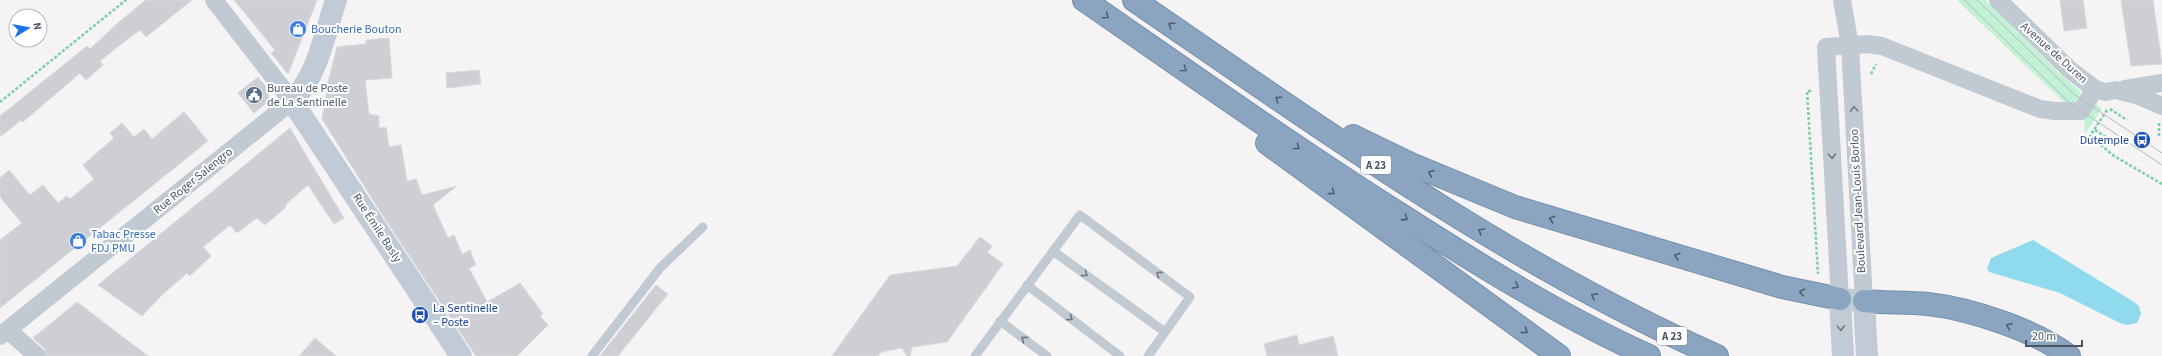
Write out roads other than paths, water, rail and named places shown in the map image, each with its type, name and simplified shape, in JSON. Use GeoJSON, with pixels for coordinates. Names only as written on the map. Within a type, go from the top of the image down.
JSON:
{"type":"FeatureCollection","features":[{"type":"Feature","properties":{"kind":"highway","name":"A 23"},"geometry":{"type":"LineString","coordinates":[[1084,0],[1339,175],[1456,250],[1554,308],[1649,356]]}},
{"type":"Feature","properties":{"kind":"highway","name":"A 23"},"geometry":{"type":"LineString","coordinates":[[1134,0],[1396,178],[1518,254],[1628,314],[1717,356]]}},
{"type":"Feature","properties":{"kind":"highway"},"geometry":{"type":"LineString","coordinates":[[1207,85],[1272,147],[1559,356]]}},
{"type":"Feature","properties":{"kind":"highway"},"geometry":{"type":"LineString","coordinates":[[1298,112],[1411,164],[1491,198],[1564,223],[1788,289],[1840,299]]}},
{"type":"Feature","properties":{"kind":"highway"},"geometry":{"type":"LineString","coordinates":[[1864,301],[1915,303],[1961,310],[2040,338],[2069,356]]}},
{"type":"Feature","properties":{"kind":"street"},"geometry":{"type":"LineString","coordinates":[[214,0],[292,100],[300,93],[309,78],[336,0]]}},
{"type":"Feature","properties":{"kind":"street","name":"Boulevard Jean-Louis Borloo"},"geometry":{"type":"LineString","coordinates":[[1842,0],[1850,46],[1867,356]]}},
{"type":"Feature","properties":{"kind":"street","name":"Avenue de Duren"},"geometry":{"type":"LineString","coordinates":[[1998,0],[2070,70],[2095,89],[2105,92],[2113,97],[2147,98],[2160,114]]}},
{"type":"Feature","properties":{"kind":"street"},"geometry":{"type":"LineString","coordinates":[[1850,46],[1868,44],[1882,46],[2047,110],[2081,111],[2095,89]]}},
{"type":"Feature","properties":{"kind":"street","name":"Boulevard Jean-Louis Borloo"},"geometry":{"type":"LineString","coordinates":[[1843,356],[1826,47],[1850,46]]}},
{"type":"Feature","properties":{"kind":"street"},"geometry":{"type":"LineString","coordinates":[[2113,97],[2162,83]]}},
{"type":"Feature","properties":{"kind":"street","name":"Rue Roger Salengro"},"geometry":{"type":"LineString","coordinates":[[4,333],[292,100]]}},
{"type":"Feature","properties":{"kind":"street","name":"Rue Émile Basly"},"geometry":{"type":"LineString","coordinates":[[292,100],[461,356]]}},
{"type":"Feature","properties":{"kind":"street"},"geometry":{"type":"LineString","coordinates":[[1840,299],[1864,301]]}},
{"type":"Feature","properties":{"kind":"street"},"geometry":{"type":"LineString","coordinates":[[4,333],[37,356]]}},
{"type":"Feature","properties":{"kind":"lane"},"geometry":{"type":"LineString","coordinates":[[974,356],[1080,215],[1190,297],[1148,356]]}},
{"type":"Feature","properties":{"kind":"lane"},"geometry":{"type":"LineString","coordinates":[[592,356],[660,268],[703,227]]}},
{"type":"Feature","properties":{"kind":"lane"},"geometry":{"type":"LineString","coordinates":[[1053,251],[1165,332]]}},
{"type":"Feature","properties":{"kind":"lane"},"geometry":{"type":"LineString","coordinates":[[1027,286],[1120,356]]}},
{"type":"Feature","properties":{"kind":"lane"},"geometry":{"type":"LineString","coordinates":[[1000,321],[1048,356]]}},
{"type":"Feature","properties":{"kind":"water"},"geometry":{"type":"Polygon","coordinates":[[[2033,240],[2134,302],[2139,306],[2141,314],[2137,323],[2126,325],[2120,323],[2060,293],[1989,272],[1987,268],[1991,258],[2033,240]]]}},
{"type":"Feature","properties":{"kind":"tram line"},"geometry":{"type":"LineString","coordinates":[[1964,0],[2071,104],[2162,165]]}},
{"type":"Feature","properties":{"kind":"tram line"},"geometry":{"type":"LineString","coordinates":[[1977,0],[2075,95],[2162,153]]}},
{"type":"Feature","properties":{"kind":"place","name":"Boucherie Bouton"},"geometry":{"type":"Point","coordinates":[298,29]}},
{"type":"Feature","properties":{"kind":"place","name":"Bureau de Poste de La Sentinelle"},"geometry":{"type":"Point","coordinates":[254,95]}},
{"type":"Feature","properties":{"kind":"place","name":"Dutemple"},"geometry":{"type":"Point","coordinates":[2142,140]}},
{"type":"Feature","properties":{"kind":"place","name":"Tabac Presse FDJ PMU"},"geometry":{"type":"Point","coordinates":[78,241]}},
{"type":"Feature","properties":{"kind":"place","name":"La Sentinelle – Poste"},"geometry":{"type":"Point","coordinates":[420,315]}}]}
